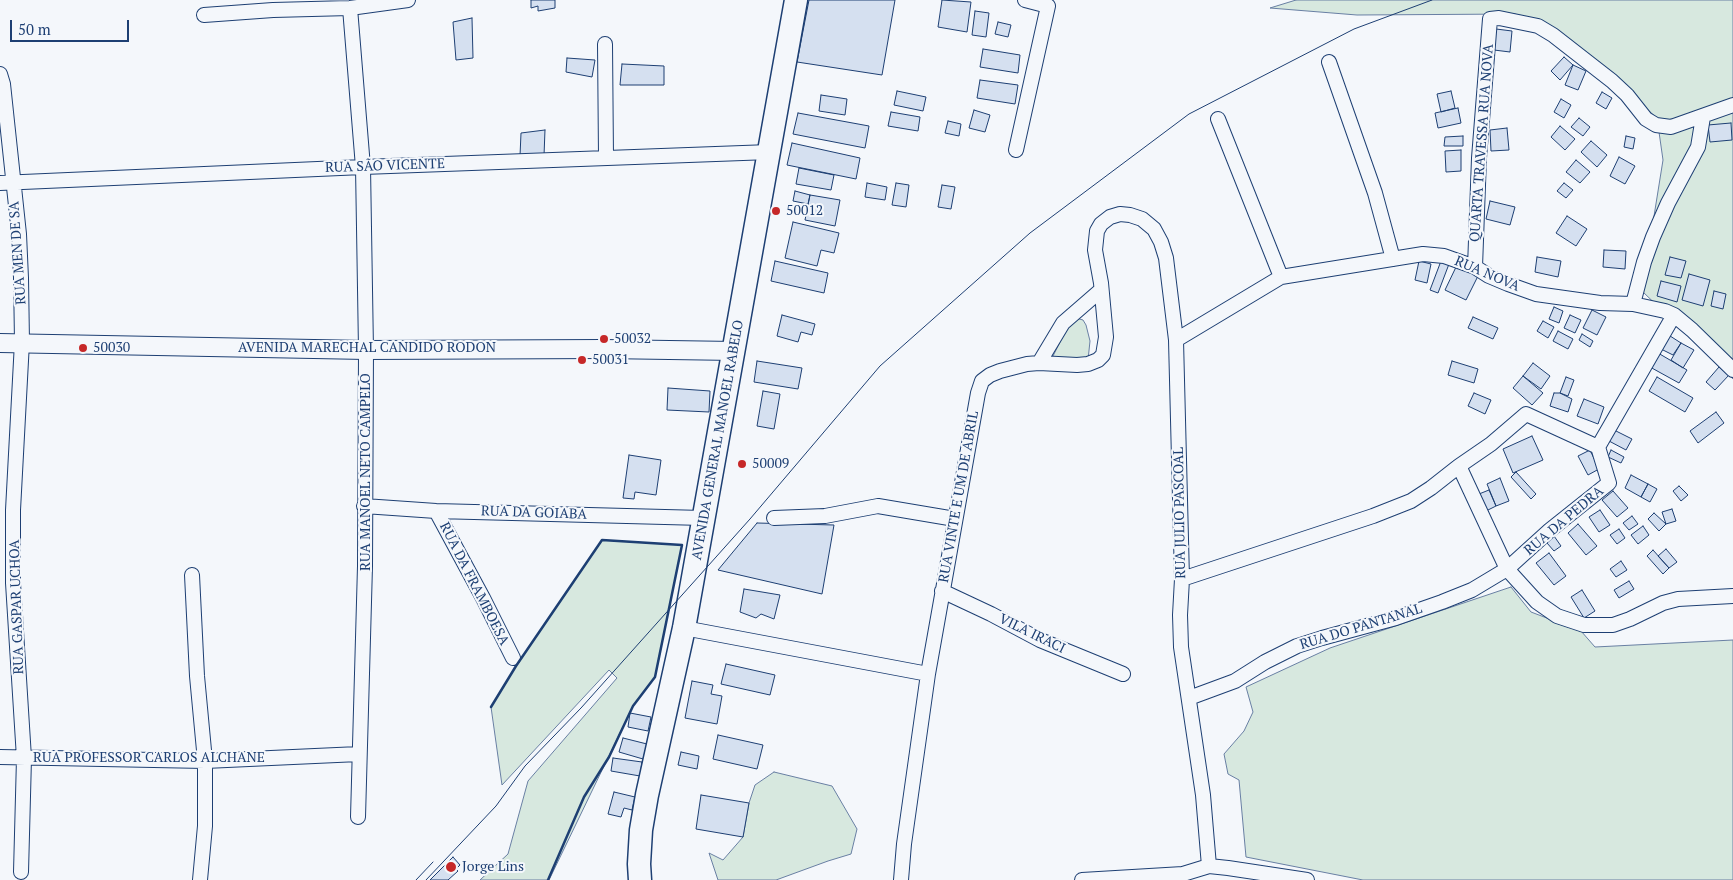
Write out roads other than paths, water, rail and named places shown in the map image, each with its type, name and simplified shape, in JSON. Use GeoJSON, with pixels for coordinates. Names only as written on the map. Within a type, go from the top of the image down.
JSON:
{"type":"FeatureCollection","features":[{"type":"Feature","properties":{"kind":"main road","name":"AVENIDA GENERAL MANOEL RABELO"},"geometry":{"type":"LineString","coordinates":[[640,880],[641,830],[647,795],[684,628],[735,351],[796,0]]}},
{"type":"Feature","properties":{"kind":"street"},"geometry":{"type":"LineString","coordinates":[[204,15],[273,10],[350,8],[408,0]]}},
{"type":"Feature","properties":{"kind":"street"},"geometry":{"type":"LineString","coordinates":[[1016,150],[1052,3],[1025,0]]}},
{"type":"Feature","properties":{"kind":"street","name":"RUA MANOEL NETO CAMPELO"},"geometry":{"type":"LineString","coordinates":[[350,8],[363,166],[366,350],[364,636],[358,817]]}},
{"type":"Feature","properties":{"kind":"street","name":"QUARTA TRAVESSA RUA NOVA"},"geometry":{"type":"LineString","coordinates":[[1475,267],[1479,158],[1490,19],[1538,26],[1553,35],[1612,81],[1627,95],[1646,119],[1656,125],[1671,127],[1703,117]]}},
{"type":"Feature","properties":{"kind":"street"},"geometry":{"type":"LineString","coordinates":[[605,44],[606,157]]}},
{"type":"Feature","properties":{"kind":"street"},"geometry":{"type":"LineString","coordinates":[[1329,62],[1374,193],[1393,259]]}},
{"type":"Feature","properties":{"kind":"street","name":"RUA MEN DE SA"},"geometry":{"type":"LineString","coordinates":[[0,74],[3,84],[6,182],[18,234],[22,342]]}},
{"type":"Feature","properties":{"kind":"street"},"geometry":{"type":"LineString","coordinates":[[1633,304],[1653,237],[1672,195],[1698,146],[1703,117],[1733,106]]}},
{"type":"Feature","properties":{"kind":"street"},"geometry":{"type":"LineString","coordinates":[[1218,119],[1281,277]]}},
{"type":"Feature","properties":{"kind":"street","name":"RUA SÃO VICENTE"},"geometry":{"type":"LineString","coordinates":[[6,182],[363,166],[770,152]]}},
{"type":"Feature","properties":{"kind":"street","name":"RUA JULIO PASCOAL"},"geometry":{"type":"LineString","coordinates":[[1096,231],[1110,217],[1120,214],[1130,215],[1142,220],[1154,229],[1166,258],[1176,340],[1182,579],[1181,647],[1203,795],[1209,866]]}},
{"type":"Feature","properties":{"kind":"street","name":"RUA VINTE E UM DE ABRIL"},"geometry":{"type":"LineString","coordinates":[[901,880],[905,835],[928,674],[978,393],[982,381],[1000,371],[1039,363],[1088,364],[1098,360],[1103,354],[1106,336],[1102,290],[1095,250],[1096,231]]}},
{"type":"Feature","properties":{"kind":"street","name":"RUA NOVA"},"geometry":{"type":"LineString","coordinates":[[1176,340],[1281,277],[1423,254],[1444,256],[1475,267],[1489,276],[1536,294],[1600,303],[1648,306],[1674,315],[1733,370]]}},
{"type":"Feature","properties":{"kind":"street"},"geometry":{"type":"LineString","coordinates":[[1039,363],[1062,323],[1102,290]]}},
{"type":"Feature","properties":{"kind":"street"},"geometry":{"type":"LineString","coordinates":[[1182,579],[1373,516],[1411,501],[1491,444],[1526,414],[1598,447],[1674,315]]}},
{"type":"Feature","properties":{"kind":"street","name":"AVENIDA MARECHAL CANDIDO RODON"},"geometry":{"type":"LineString","coordinates":[[0,342],[366,350],[575,349],[735,351]]}},
{"type":"Feature","properties":{"kind":"street","name":"RUA GASPAR UCHOA"},"geometry":{"type":"LineString","coordinates":[[21,872],[24,758],[13,583],[14,483],[22,342]]}},
{"type":"Feature","properties":{"kind":"street","name":"RUA DA PEDRA"},"geometry":{"type":"LineString","coordinates":[[1507,569],[1550,530],[1609,483],[1598,447]]}},
{"type":"Feature","properties":{"kind":"street"},"geometry":{"type":"LineString","coordinates":[[1459,466],[1507,569],[1537,602],[1557,616],[1584,625],[1613,625],[1662,603],[1678,599],[1733,596]]}},
{"type":"Feature","properties":{"kind":"street","name":"RUA DA GOIABA"},"geometry":{"type":"LineString","coordinates":[[364,506],[436,511],[703,518]]}},
{"type":"Feature","properties":{"kind":"street"},"geometry":{"type":"LineString","coordinates":[[774,518],[825,516],[878,506],[955,518]]}},
{"type":"Feature","properties":{"kind":"street","name":"RUA DA FRAMBOESA"},"geometry":{"type":"LineString","coordinates":[[436,511],[513,658]]}},
{"type":"Feature","properties":{"kind":"street","name":"RUA DO PANTANAL"},"geometry":{"type":"LineString","coordinates":[[1189,698],[1234,681],[1265,662],[1297,646],[1396,618],[1442,602],[1472,590],[1507,569]]}},
{"type":"Feature","properties":{"kind":"street"},"geometry":{"type":"LineString","coordinates":[[192,575],[197,676],[205,761],[205,826],[200,880]]}},
{"type":"Feature","properties":{"kind":"street","name":"VILA IRACI"},"geometry":{"type":"LineString","coordinates":[[942,591],[1040,640],[1123,674]]}},
{"type":"Feature","properties":{"kind":"street"},"geometry":{"type":"LineString","coordinates":[[684,628],[928,674]]}},
{"type":"Feature","properties":{"kind":"street","name":"RUA PROFESSOR CARLOS ALCHANE"},"geometry":{"type":"LineString","coordinates":[[0,757],[205,761],[359,754]]}},
{"type":"Feature","properties":{"kind":"street"},"geometry":{"type":"LineString","coordinates":[[1082,880],[1183,877],[1209,866],[1307,880]]}},
{"type":"Feature","properties":{"kind":"tram line"},"geometry":{"type":"LineString","coordinates":[[426,880],[496,806],[525,766],[581,708],[750,519],[880,366],[1030,233],[1189,114],[1354,29],[1432,0]]}},
{"type":"Feature","properties":{"kind":"tram line"},"geometry":{"type":"LineString","coordinates":[[416,880],[433,862]]}},
{"type":"Feature","properties":{"kind":"place","name":"50012"},"geometry":{"type":"Point","coordinates":[776,211]}},
{"type":"Feature","properties":{"kind":"place","name":"50032"},"geometry":{"type":"Point","coordinates":[604,339]}},
{"type":"Feature","properties":{"kind":"place","name":"50030"},"geometry":{"type":"Point","coordinates":[83,348]}},
{"type":"Feature","properties":{"kind":"place","name":"50031"},"geometry":{"type":"Point","coordinates":[582,360]}},
{"type":"Feature","properties":{"kind":"place","name":"50009"},"geometry":{"type":"Point","coordinates":[742,464]}},
{"type":"Feature","properties":{"kind":"place","name":"Jorge Lins"},"geometry":{"type":"Point","coordinates":[451,867]}}]}
